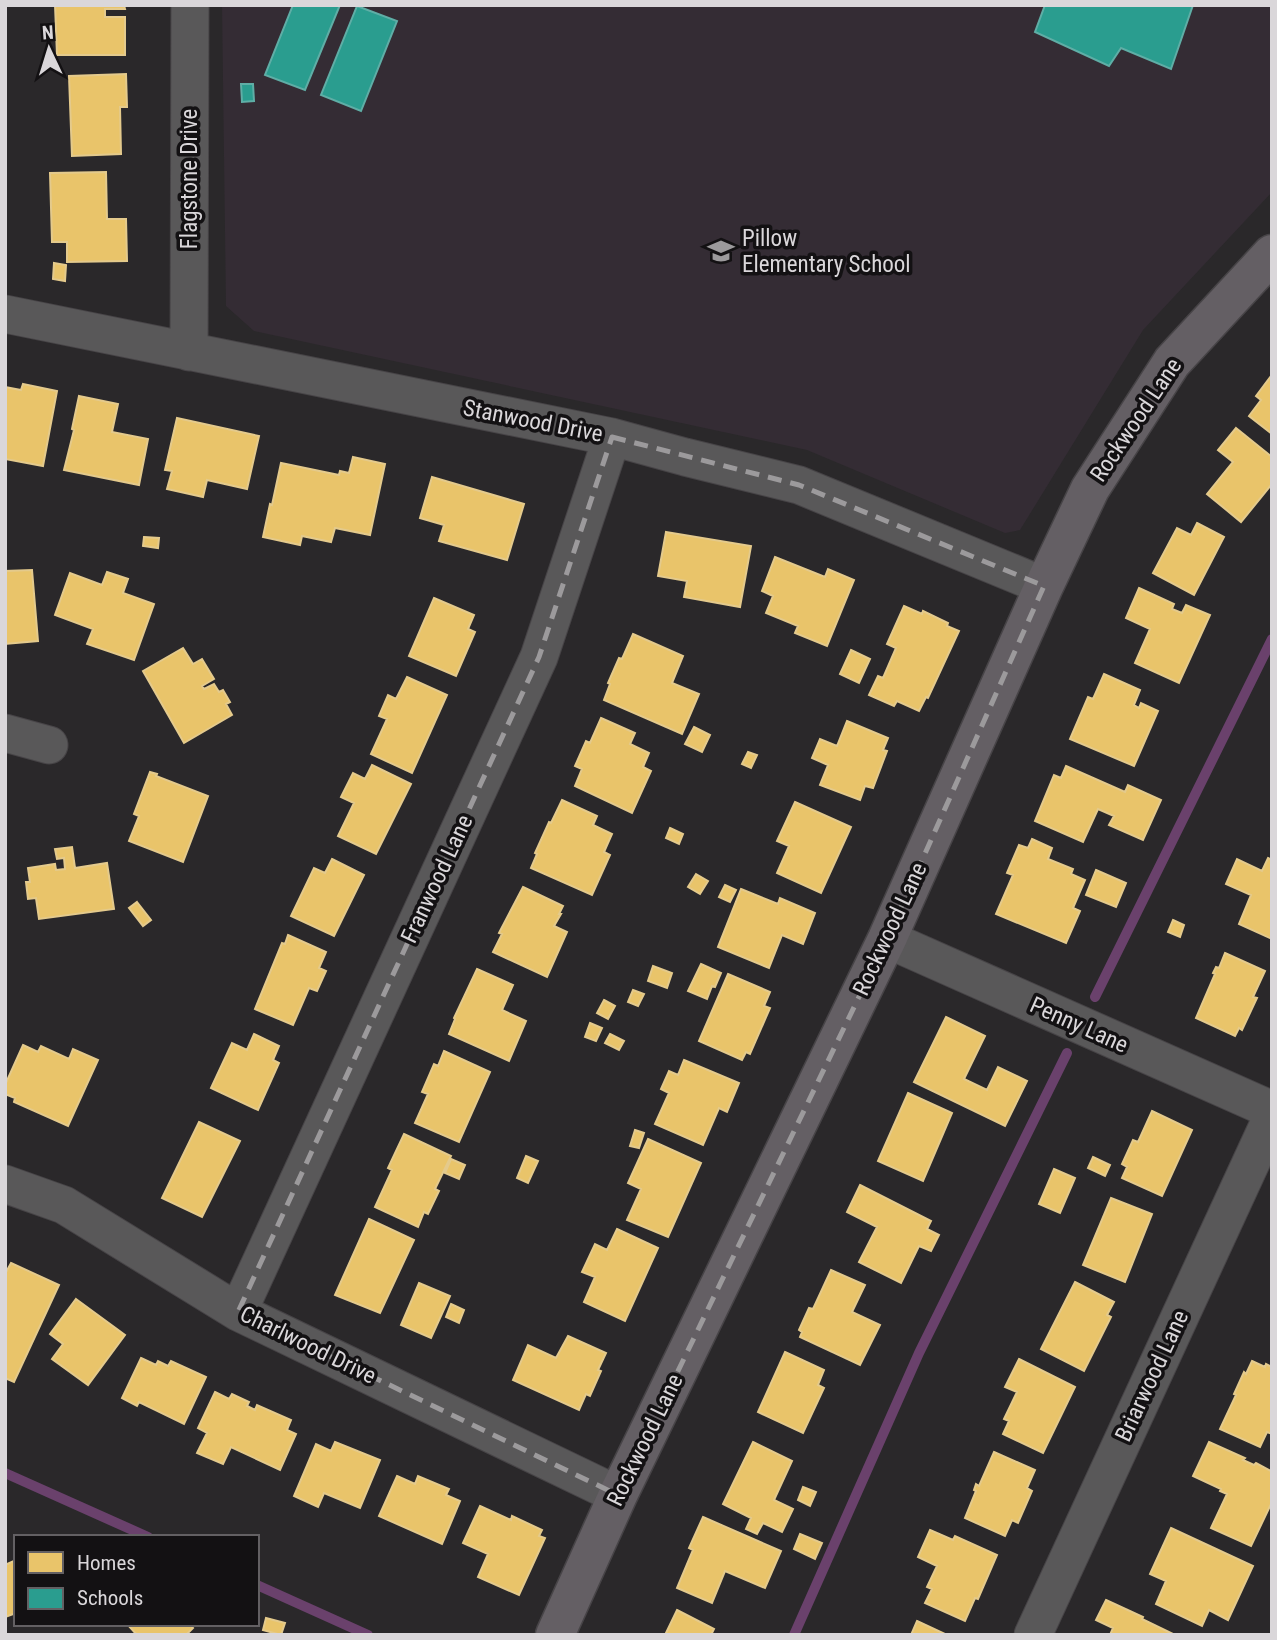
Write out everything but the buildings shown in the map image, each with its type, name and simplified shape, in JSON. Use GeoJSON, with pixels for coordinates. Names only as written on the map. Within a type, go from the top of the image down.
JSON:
{"type":"FeatureCollection","features":[{"type":"Feature","properties":{"kind":"street","name":"Flagstone Drive"},"geometry":{"type":"LineString","coordinates":[[189,352],[190,5]]}},
{"type":"Feature","properties":{"kind":"street","name":"Rockwood Lane"},"geometry":{"type":"LineString","coordinates":[[555,1635],[618,1495],[887,939],[1090,489],[1172,362],[1272,254]]}},
{"type":"Feature","properties":{"kind":"street","name":"Stanwood Drive"},"geometry":{"type":"LineString","coordinates":[[5,314],[612,437],[799,485],[1044,586]]}},
{"type":"Feature","properties":{"kind":"street","name":"Franwood Lane"},"geometry":{"type":"LineString","coordinates":[[238,1312],[539,657],[612,437]]}},
{"type":"Feature","properties":{"kind":"street"},"geometry":{"type":"LineString","coordinates":[[5,733],[49,745]]}},
{"type":"Feature","properties":{"kind":"street","name":"Penny Lane"},"geometry":{"type":"LineString","coordinates":[[887,939],[1272,1110]]}},
{"type":"Feature","properties":{"kind":"street","name":"Briarwood Lane"},"geometry":{"type":"LineString","coordinates":[[1033,1635],[1272,1116]]}},
{"type":"Feature","properties":{"kind":"street","name":"Charlwood Drive"},"geometry":{"type":"LineString","coordinates":[[5,1184],[64,1205],[238,1312],[618,1495]]}},
{"type":"Feature","properties":{"kind":"highlighted area"},"geometry":{"type":"Polygon","coordinates":[[[612,437],[799,485],[1044,586],[887,939],[618,1495],[238,1312],[539,657],[612,437]]]}},
{"type":"Feature","properties":{"kind":"shaded area","name":"Pillow Elementary School"},"geometry":{"type":"Polygon","coordinates":[[[222,5],[1272,5],[1272,192],[1143,330],[1020,530],[1005,533],[807,450],[254,331],[226,306],[222,5]]]}},
{"type":"Feature","properties":{"kind":"waterway"},"geometry":{"type":"LineString","coordinates":[[1095,997],[1272,639]]}},
{"type":"Feature","properties":{"kind":"waterway"},"geometry":{"type":"LineString","coordinates":[[794,1635],[919,1353],[1067,1053]]}},
{"type":"Feature","properties":{"kind":"waterway"},"geometry":{"type":"LineString","coordinates":[[5,1473],[144,1535]]}},
{"type":"Feature","properties":{"kind":"waterway"},"geometry":{"type":"LineString","coordinates":[[259,1586],[368,1635]]}},
{"type":"Feature","properties":{"kind":"place","name":"Pillow Elementary School"},"geometry":{"type":"Point","coordinates":[721,251]}}]}
